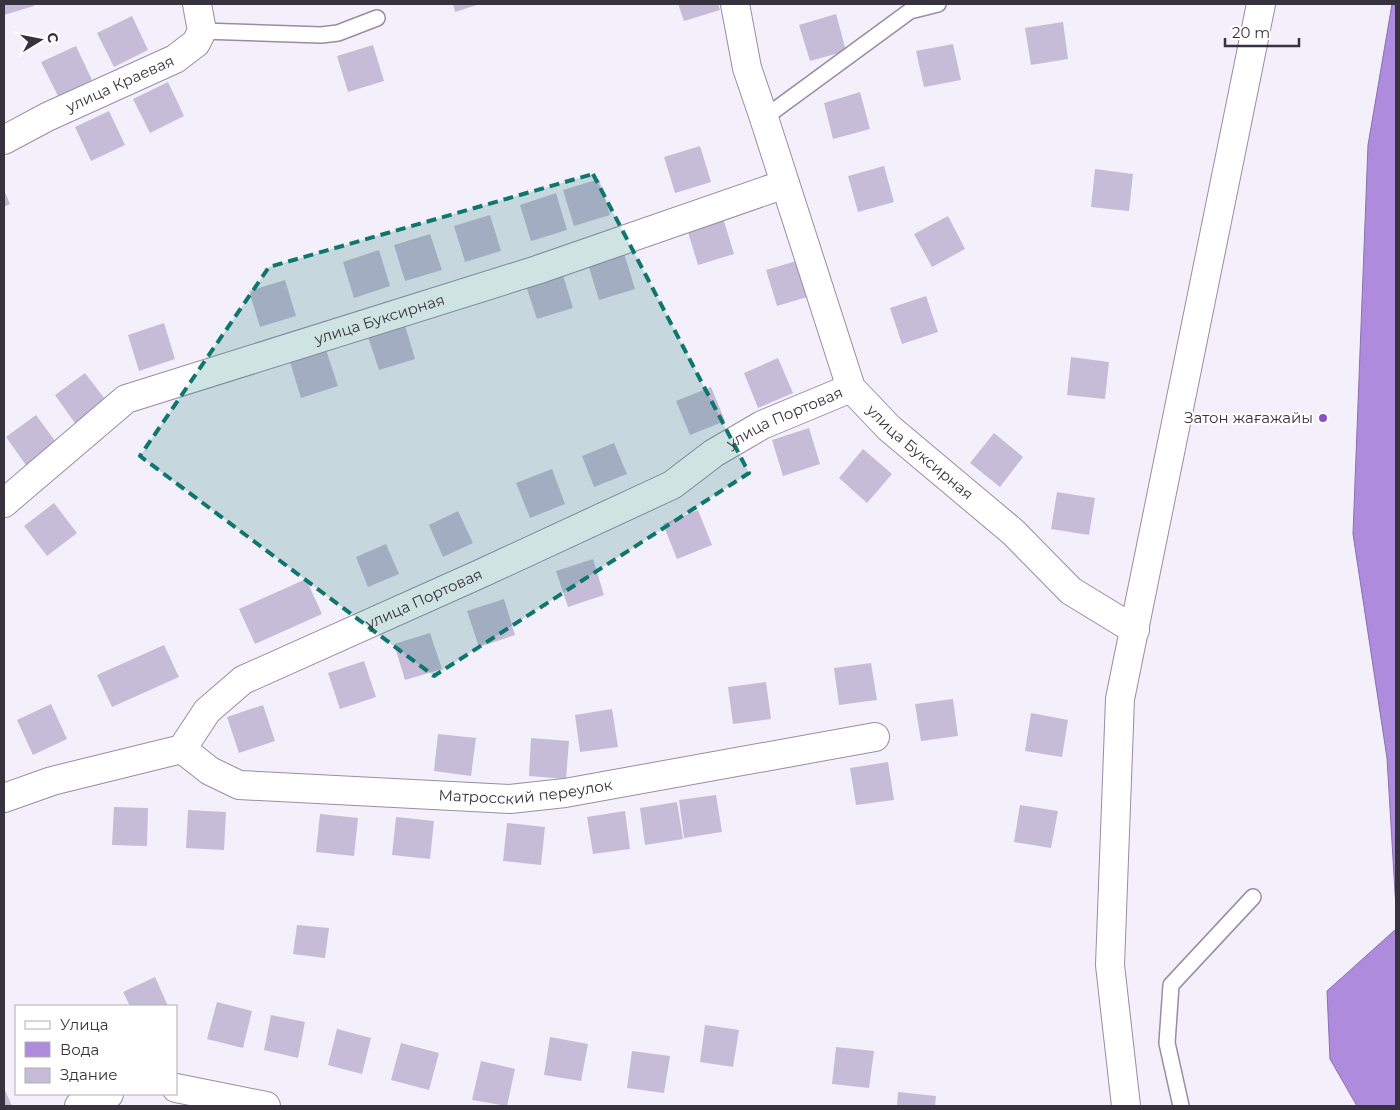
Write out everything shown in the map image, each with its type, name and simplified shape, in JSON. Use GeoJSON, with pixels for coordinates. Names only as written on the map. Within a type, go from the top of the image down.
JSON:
{"type":"FeatureCollection","features":[{"type":"Feature","properties":{"kind":"street"},"geometry":{"type":"LineString","coordinates":[[197,4],[202,31]]}},
{"type":"Feature","properties":{"kind":"street","name":"улица Буксирная"},"geometry":{"type":"LineString","coordinates":[[735,4],[747,68],[851,388],[889,428],[1013,532],[1071,591],[1135,630]]}},
{"type":"Feature","properties":{"kind":"street"},"geometry":{"type":"LineString","coordinates":[[1126,1106],[1110,965],[1120,699],[1261,4]]}},
{"type":"Feature","properties":{"kind":"street","name":"улица Краевая"},"geometry":{"type":"LineString","coordinates":[[4,140],[48,117],[175,59],[196,43],[202,31]]}},
{"type":"Feature","properties":{"kind":"street","name":"улица Буксирная"},"geometry":{"type":"LineString","coordinates":[[4,503],[126,399],[537,270],[785,184]]}},
{"type":"Feature","properties":{"kind":"street","name":"улица Портовая"},"geometry":{"type":"LineString","coordinates":[[182,749],[207,711],[243,680],[672,485],[714,453],[762,425],[851,388]]}},
{"type":"Feature","properties":{"kind":"street","name":"Матросский переулок"},"geometry":{"type":"LineString","coordinates":[[182,749],[210,771],[239,785],[510,799],[565,793],[875,737]]}},
{"type":"Feature","properties":{"kind":"street"},"geometry":{"type":"LineString","coordinates":[[4,798],[52,781],[182,749]]}},
{"type":"Feature","properties":{"kind":"street"},"geometry":{"type":"LineString","coordinates":[[178,1088],[266,1106]]}},
{"type":"Feature","properties":{"kind":"street"},"geometry":{"type":"LineString","coordinates":[[79,1106],[106,1095]]}},
{"type":"Feature","properties":{"kind":"lane"},"geometry":{"type":"LineString","coordinates":[[764,118],[910,11],[938,4]]}},
{"type":"Feature","properties":{"kind":"lane"},"geometry":{"type":"LineString","coordinates":[[202,31],[321,35],[338,32],[377,18]]}},
{"type":"Feature","properties":{"kind":"lane"},"geometry":{"type":"LineString","coordinates":[[1181,1106],[1167,1043],[1171,985],[1253,897]]}},
{"type":"Feature","properties":{"kind":"highlighted area"},"geometry":{"type":"Polygon","coordinates":[[[593,174],[749,473],[434,676],[140,456],[269,267],[593,174]]]}},
{"type":"Feature","properties":{"kind":"water"},"geometry":{"type":"Polygon","coordinates":[[[1392,4],[1396,4],[1396,909],[1387,758],[1353,534],[1368,145],[1392,4]]]}},
{"type":"Feature","properties":{"kind":"water"},"geometry":{"type":"Polygon","coordinates":[[[1396,929],[1396,1106],[1357,1106],[1330,1059],[1327,991],[1396,929]]]}},
{"type":"Feature","properties":{"kind":"building"},"geometry":{"type":"Polygon","coordinates":[[[4,4],[33,4],[34,6],[4,15],[4,4]]]}},
{"type":"Feature","properties":{"kind":"building"},"geometry":{"type":"Polygon","coordinates":[[[453,4],[480,4],[455,12],[453,4]]]}},
{"type":"Feature","properties":{"kind":"building"},"geometry":{"type":"Polygon","coordinates":[[[678,4],[718,4],[720,10],[684,21],[678,4]]]}},
{"type":"Feature","properties":{"kind":"building"},"geometry":{"type":"Polygon","coordinates":[[[836,14],[846,51],[810,61],[799,25],[836,14]]]}},
{"type":"Feature","properties":{"kind":"building"},"geometry":{"type":"Polygon","coordinates":[[[132,16],[148,50],[114,67],[97,33],[132,16]]]}},
{"type":"Feature","properties":{"kind":"building"},"geometry":{"type":"Polygon","coordinates":[[[1063,22],[1068,59],[1031,65],[1025,28],[1063,22]]]}},
{"type":"Feature","properties":{"kind":"building"},"geometry":{"type":"Polygon","coordinates":[[[953,44],[961,80],[924,87],[916,51],[953,44]]]}},
{"type":"Feature","properties":{"kind":"building"},"geometry":{"type":"Polygon","coordinates":[[[373,45],[384,81],[348,92],[337,56],[373,45]]]}},
{"type":"Feature","properties":{"kind":"building"},"geometry":{"type":"Polygon","coordinates":[[[76,46],[92,80],[58,96],[41,62],[76,46]]]}},
{"type":"Feature","properties":{"kind":"building"},"geometry":{"type":"Polygon","coordinates":[[[168,82],[184,116],[150,133],[133,99],[168,82]]]}},
{"type":"Feature","properties":{"kind":"building"},"geometry":{"type":"Polygon","coordinates":[[[860,92],[870,129],[833,139],[824,103],[860,92]]]}},
{"type":"Feature","properties":{"kind":"building"},"geometry":{"type":"Polygon","coordinates":[[[109,111],[125,145],[91,161],[75,127],[109,111]]]}},
{"type":"Feature","properties":{"kind":"building"},"geometry":{"type":"Polygon","coordinates":[[[700,146],[711,182],[675,193],[664,157],[700,146]]]}},
{"type":"Feature","properties":{"kind":"building"},"geometry":{"type":"Polygon","coordinates":[[[884,166],[894,202],[858,212],[848,176],[884,166]]]}},
{"type":"Feature","properties":{"kind":"building"},"geometry":{"type":"Polygon","coordinates":[[[1095,169],[1133,174],[1129,211],[1091,207],[1095,169]]]}},
{"type":"Feature","properties":{"kind":"building"},"geometry":{"type":"Polygon","coordinates":[[[599,179],[610,215],[574,226],[563,190],[599,179]]]}},
{"type":"Feature","properties":{"kind":"building"},"geometry":{"type":"Polygon","coordinates":[[[4,190],[10,204],[4,207],[4,190]]]}},
{"type":"Feature","properties":{"kind":"building"},"geometry":{"type":"Polygon","coordinates":[[[556,193],[567,230],[531,241],[520,205],[556,193]]]}},
{"type":"Feature","properties":{"kind":"building"},"geometry":{"type":"Polygon","coordinates":[[[490,215],[501,251],[465,262],[454,226],[490,215]]]}},
{"type":"Feature","properties":{"kind":"building"},"geometry":{"type":"Polygon","coordinates":[[[948,216],[965,249],[932,267],[914,234],[948,216]]]}},
{"type":"Feature","properties":{"kind":"building"},"geometry":{"type":"Polygon","coordinates":[[[723,218],[734,254],[698,265],[687,229],[723,218]]]}},
{"type":"Feature","properties":{"kind":"building"},"geometry":{"type":"Polygon","coordinates":[[[430,234],[442,270],[405,281],[394,245],[430,234]]]}},
{"type":"Feature","properties":{"kind":"building"},"geometry":{"type":"Polygon","coordinates":[[[379,250],[390,286],[354,298],[343,262],[379,250]]]}},
{"type":"Feature","properties":{"kind":"building"},"geometry":{"type":"Polygon","coordinates":[[[624,253],[635,289],[599,300],[588,264],[624,253]]]}},
{"type":"Feature","properties":{"kind":"building"},"geometry":{"type":"Polygon","coordinates":[[[803,259],[814,295],[777,306],[766,270],[803,259]]]}},
{"type":"Feature","properties":{"kind":"building"},"geometry":{"type":"Polygon","coordinates":[[[562,272],[573,308],[537,319],[525,283],[562,272]]]}},
{"type":"Feature","properties":{"kind":"building"},"geometry":{"type":"Polygon","coordinates":[[[285,280],[296,316],[260,327],[249,291],[285,280]]]}},
{"type":"Feature","properties":{"kind":"building"},"geometry":{"type":"Polygon","coordinates":[[[926,296],[938,332],[902,344],[890,308],[926,296]]]}},
{"type":"Feature","properties":{"kind":"building"},"geometry":{"type":"Polygon","coordinates":[[[404,322],[415,359],[379,370],[367,334],[404,322]]]}},
{"type":"Feature","properties":{"kind":"building"},"geometry":{"type":"Polygon","coordinates":[[[164,323],[175,359],[139,371],[128,335],[164,323]]]}},
{"type":"Feature","properties":{"kind":"building"},"geometry":{"type":"Polygon","coordinates":[[[326,350],[338,386],[301,398],[290,362],[326,350]]]}},
{"type":"Feature","properties":{"kind":"building"},"geometry":{"type":"Polygon","coordinates":[[[1071,357],[1109,362],[1105,399],[1067,395],[1071,357]]]}},
{"type":"Feature","properties":{"kind":"building"},"geometry":{"type":"Polygon","coordinates":[[[778,358],[793,393],[758,408],[744,373],[778,358]]]}},
{"type":"Feature","properties":{"kind":"building"},"geometry":{"type":"Polygon","coordinates":[[[85,373],[108,403],[77,426],[55,395],[85,373]]]}},
{"type":"Feature","properties":{"kind":"building"},"geometry":{"type":"Polygon","coordinates":[[[711,387],[725,421],[690,435],[676,401],[711,387]]]}},
{"type":"Feature","properties":{"kind":"building"},"geometry":{"type":"Polygon","coordinates":[[[36,415],[58,445],[28,468],[6,437],[36,415]]]}},
{"type":"Feature","properties":{"kind":"building"},"geometry":{"type":"Polygon","coordinates":[[[809,428],[820,464],[783,476],[772,440],[809,428]]]}},
{"type":"Feature","properties":{"kind":"building"},"geometry":{"type":"Polygon","coordinates":[[[994,433],[1023,457],[1000,487],[970,463],[994,433]]]}},
{"type":"Feature","properties":{"kind":"building"},"geometry":{"type":"Polygon","coordinates":[[[614,443],[627,474],[594,487],[582,456],[614,443]]]}},
{"type":"Feature","properties":{"kind":"building"},"geometry":{"type":"Polygon","coordinates":[[[863,449],[892,474],[867,503],[839,478],[863,449]]]}},
{"type":"Feature","properties":{"kind":"building"},"geometry":{"type":"Polygon","coordinates":[[[552,469],[565,504],[530,518],[516,483],[552,469]]]}},
{"type":"Feature","properties":{"kind":"building"},"geometry":{"type":"Polygon","coordinates":[[[1057,492],[1095,498],[1089,535],[1051,529],[1057,492]]]}},
{"type":"Feature","properties":{"kind":"building"},"geometry":{"type":"Polygon","coordinates":[[[54,503],[77,533],[47,556],[24,526],[54,503]]]}},
{"type":"Feature","properties":{"kind":"building"},"geometry":{"type":"Polygon","coordinates":[[[698,510],[712,545],[677,559],[663,524],[698,510]]]}},
{"type":"Feature","properties":{"kind":"building"},"geometry":{"type":"Polygon","coordinates":[[[458,511],[473,543],[443,557],[429,525],[458,511]]]}},
{"type":"Feature","properties":{"kind":"building"},"geometry":{"type":"Polygon","coordinates":[[[386,544],[399,574],[368,587],[356,557],[386,544]]]}},
{"type":"Feature","properties":{"kind":"building"},"geometry":{"type":"Polygon","coordinates":[[[593,559],[604,595],[568,607],[556,571],[593,559]]]}},
{"type":"Feature","properties":{"kind":"building"},"geometry":{"type":"Polygon","coordinates":[[[306,579],[322,614],[255,644],[239,609],[306,579]]]}},
{"type":"Feature","properties":{"kind":"building"},"geometry":{"type":"Polygon","coordinates":[[[504,599],[515,635],[479,647],[467,611],[504,599]]]}},
{"type":"Feature","properties":{"kind":"building"},"geometry":{"type":"Polygon","coordinates":[[[430,633],[442,669],[405,680],[394,644],[430,633]]]}},
{"type":"Feature","properties":{"kind":"building"},"geometry":{"type":"Polygon","coordinates":[[[164,645],[179,677],[112,707],[97,675],[164,645]]]}},
{"type":"Feature","properties":{"kind":"building"},"geometry":{"type":"Polygon","coordinates":[[[364,661],[376,697],[340,709],[328,673],[364,661]]]}},
{"type":"Feature","properties":{"kind":"building"},"geometry":{"type":"Polygon","coordinates":[[[871,663],[877,700],[839,705],[834,668],[871,663]]]}},
{"type":"Feature","properties":{"kind":"building"},"geometry":{"type":"Polygon","coordinates":[[[766,682],[771,719],[733,724],[728,687],[766,682]]]}},
{"type":"Feature","properties":{"kind":"building"},"geometry":{"type":"Polygon","coordinates":[[[953,699],[958,736],[921,741],[915,704],[953,699]]]}},
{"type":"Feature","properties":{"kind":"building"},"geometry":{"type":"Polygon","coordinates":[[[51,704],[67,739],[33,755],[17,720],[51,704]]]}},
{"type":"Feature","properties":{"kind":"building"},"geometry":{"type":"Polygon","coordinates":[[[263,705],[275,741],[239,753],[227,717],[263,705]]]}},
{"type":"Feature","properties":{"kind":"building"},"geometry":{"type":"Polygon","coordinates":[[[612,709],[618,747],[580,752],[575,715],[612,709]]]}},
{"type":"Feature","properties":{"kind":"building"},"geometry":{"type":"Polygon","coordinates":[[[1031,713],[1068,720],[1062,757],[1025,751],[1031,713]]]}},
{"type":"Feature","properties":{"kind":"building"},"geometry":{"type":"Polygon","coordinates":[[[438,734],[476,738],[471,776],[434,771],[438,734]]]}},
{"type":"Feature","properties":{"kind":"building"},"geometry":{"type":"Polygon","coordinates":[[[531,738],[569,741],[566,779],[529,776],[531,738]]]}},
{"type":"Feature","properties":{"kind":"building"},"geometry":{"type":"Polygon","coordinates":[[[888,762],[894,800],[856,805],[850,768],[888,762]]]}},
{"type":"Feature","properties":{"kind":"building"},"geometry":{"type":"Polygon","coordinates":[[[716,795],[722,832],[684,838],[679,800],[716,795]]]}},
{"type":"Feature","properties":{"kind":"building"},"geometry":{"type":"Polygon","coordinates":[[[677,802],[683,839],[645,845],[640,808],[677,802]]]}},
{"type":"Feature","properties":{"kind":"building"},"geometry":{"type":"Polygon","coordinates":[[[1020,805],[1058,811],[1051,848],[1014,842],[1020,805]]]}},
{"type":"Feature","properties":{"kind":"building"},"geometry":{"type":"Polygon","coordinates":[[[114,807],[148,808],[147,846],[112,845],[114,807]]]}},
{"type":"Feature","properties":{"kind":"building"},"geometry":{"type":"Polygon","coordinates":[[[188,810],[226,812],[224,850],[186,848],[188,810]]]}},
{"type":"Feature","properties":{"kind":"building"},"geometry":{"type":"Polygon","coordinates":[[[625,811],[630,849],[593,854],[587,817],[625,811]]]}},
{"type":"Feature","properties":{"kind":"building"},"geometry":{"type":"Polygon","coordinates":[[[320,814],[358,818],[354,856],[316,852],[320,814]]]}},
{"type":"Feature","properties":{"kind":"building"},"geometry":{"type":"Polygon","coordinates":[[[396,817],[434,821],[430,859],[392,855],[396,817]]]}},
{"type":"Feature","properties":{"kind":"building"},"geometry":{"type":"Polygon","coordinates":[[[507,823],[545,827],[541,865],[503,861],[507,823]]]}},
{"type":"Feature","properties":{"kind":"building"},"geometry":{"type":"Polygon","coordinates":[[[297,925],[329,928],[325,958],[293,954],[297,925]]]}},
{"type":"Feature","properties":{"kind":"building"},"geometry":{"type":"Polygon","coordinates":[[[155,977],[168,1005],[130,1005],[123,992],[155,977]]]}},
{"type":"Feature","properties":{"kind":"building"},"geometry":{"type":"Polygon","coordinates":[[[217,1002],[252,1011],[243,1048],[207,1039],[217,1002]]]}},
{"type":"Feature","properties":{"kind":"building"},"geometry":{"type":"Polygon","coordinates":[[[271,1015],[305,1022],[298,1058],[264,1050],[271,1015]]]}},
{"type":"Feature","properties":{"kind":"building"},"geometry":{"type":"Polygon","coordinates":[[[705,1025],[739,1030],[733,1067],[700,1062],[705,1025]]]}},
{"type":"Feature","properties":{"kind":"building"},"geometry":{"type":"Polygon","coordinates":[[[337,1029],[371,1038],[362,1074],[328,1065],[337,1029]]]}},
{"type":"Feature","properties":{"kind":"building"},"geometry":{"type":"Polygon","coordinates":[[[550,1037],[588,1044],[581,1081],[544,1075],[550,1037]]]}},
{"type":"Feature","properties":{"kind":"building"},"geometry":{"type":"Polygon","coordinates":[[[401,1043],[439,1053],[429,1090],[391,1080],[401,1043]]]}},
{"type":"Feature","properties":{"kind":"building"},"geometry":{"type":"Polygon","coordinates":[[[836,1047],[874,1051],[869,1088],[832,1084],[836,1047]]]}},
{"type":"Feature","properties":{"kind":"building"},"geometry":{"type":"Polygon","coordinates":[[[632,1051],[670,1056],[664,1093],[627,1088],[632,1051]]]}},
{"type":"Feature","properties":{"kind":"building"},"geometry":{"type":"Polygon","coordinates":[[[481,1061],[515,1069],[507,1106],[472,1100],[481,1061]]]}},
{"type":"Feature","properties":{"kind":"building"},"geometry":{"type":"Polygon","coordinates":[[[4,1088],[12,1106],[4,1106],[4,1088]]]}},
{"type":"Feature","properties":{"kind":"building"},"geometry":{"type":"Polygon","coordinates":[[[898,1092],[936,1096],[935,1106],[897,1106],[898,1092]]]}},
{"type":"Feature","properties":{"kind":"place","name":"Затон жағажайы"},"geometry":{"type":"Point","coordinates":[1323,418]}}]}
